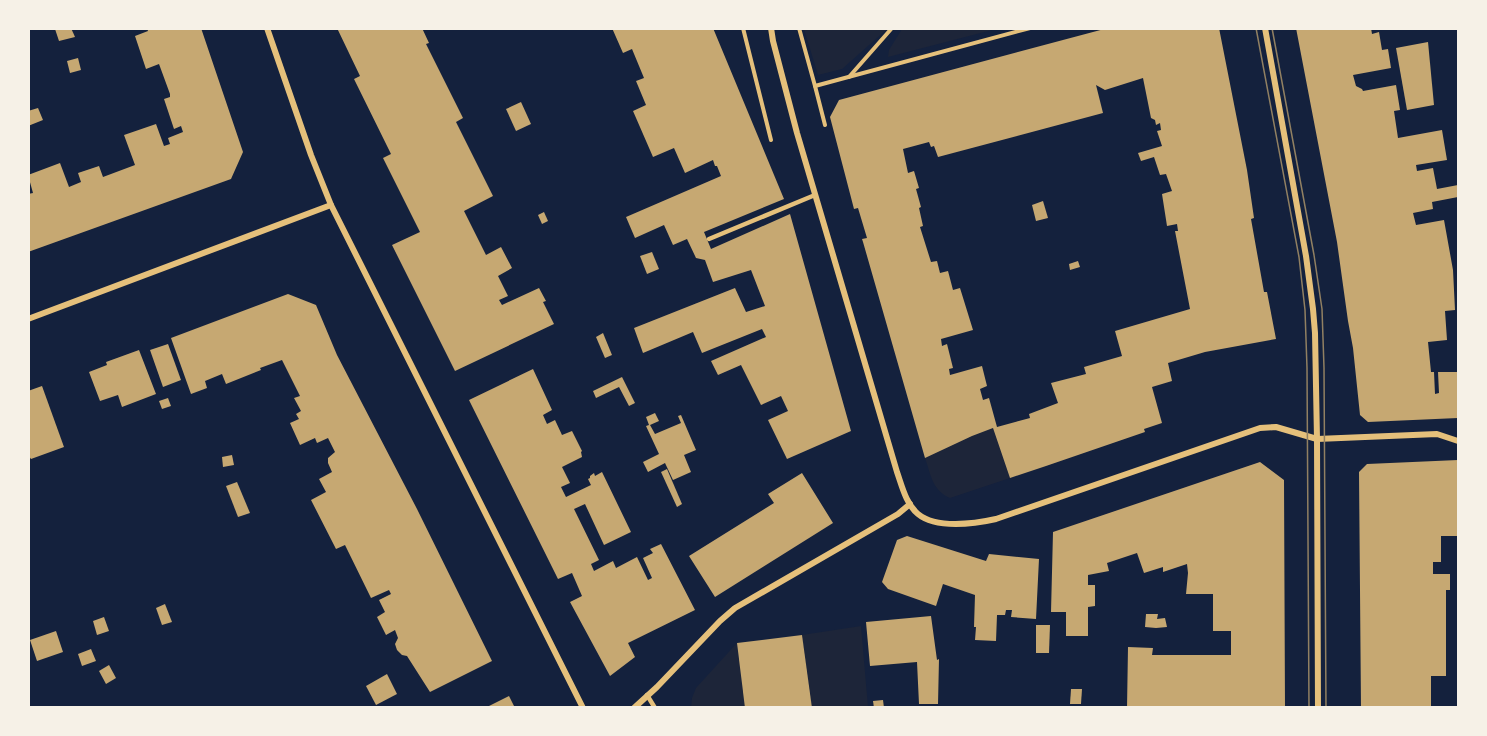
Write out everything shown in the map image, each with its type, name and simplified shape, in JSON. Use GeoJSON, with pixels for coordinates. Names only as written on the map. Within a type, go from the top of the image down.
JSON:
{"type":"FeatureCollection","features":[{"type":"Feature","properties":{"kind":"street"},"geometry":{"type":"LineString","coordinates":[[267,28],[311,155],[350,244],[583,708]]}},
{"type":"Feature","properties":{"kind":"street"},"geometry":{"type":"LineString","coordinates":[[771,28],[797,133],[897,472],[910,504],[919,515],[937,522],[951,524],[996,519],[1260,428],[1276,427],[1317,439],[1437,434],[1458,441]]}},
{"type":"Feature","properties":{"kind":"street"},"geometry":{"type":"LineString","coordinates":[[1265,28],[1311,283],[1315,333],[1318,708]]}},
{"type":"Feature","properties":{"kind":"street"},"geometry":{"type":"LineString","coordinates":[[28,319],[332,205]]}},
{"type":"Feature","properties":{"kind":"street"},"geometry":{"type":"LineString","coordinates":[[634,708],[720,621],[735,609],[898,514],[910,504]]}},
{"type":"Feature","properties":{"kind":"lane"},"geometry":{"type":"LineString","coordinates":[[709,239],[815,195]]}},
{"type":"Feature","properties":{"kind":"lane"},"geometry":{"type":"LineString","coordinates":[[647,695],[655,708]]}},
{"type":"Feature","properties":{"kind":"path"},"geometry":{"type":"LineString","coordinates":[[743,28],[771,140]]}},
{"type":"Feature","properties":{"kind":"path"},"geometry":{"type":"LineString","coordinates":[[799,28],[825,125]]}},
{"type":"Feature","properties":{"kind":"path"},"geometry":{"type":"LineString","coordinates":[[849,77],[892,28]]}},
{"type":"Feature","properties":{"kind":"path"},"geometry":{"type":"LineString","coordinates":[[1007,35],[1010,28]]}},
{"type":"Feature","properties":{"kind":"path"},"geometry":{"type":"LineString","coordinates":[[815,86],[1030,28]]}},
{"type":"Feature","properties":{"kind":"shaded area"},"geometry":{"type":"Polygon","coordinates":[[[804,28],[887,29],[842,69],[818,75],[804,28]]]}},
{"type":"Feature","properties":{"kind":"shaded area"},"geometry":{"type":"Polygon","coordinates":[[[902,29],[996,29],[888,57],[889,50],[902,29]]]}},
{"type":"Feature","properties":{"kind":"shaded area"},"geometry":{"type":"Polygon","coordinates":[[[993,428],[1010,478],[950,498],[944,495],[933,481],[925,458],[993,428]]]}},
{"type":"Feature","properties":{"kind":"shaded area"},"geometry":{"type":"Polygon","coordinates":[[[861,626],[868,707],[812,707],[802,635],[861,626]]]}},
{"type":"Feature","properties":{"kind":"shaded area"},"geometry":{"type":"Polygon","coordinates":[[[737,643],[745,707],[691,708],[696,688],[737,643]]]}},
{"type":"Feature","properties":{"kind":"building"},"geometry":{"type":"Polygon","coordinates":[[[71,28],[75,37],[59,41],[55,29],[71,28]]]}},
{"type":"Feature","properties":{"kind":"building"},"geometry":{"type":"Polygon","coordinates":[[[147,28],[201,28],[243,152],[231,179],[28,252],[28,194],[33,193],[28,175],[60,163],[69,187],[81,182],[78,173],[99,166],[103,177],[135,165],[124,135],[156,124],[164,146],[170,144],[168,138],[183,132],[181,126],[174,129],[164,99],[170,97],[170,94],[159,64],[146,69],[135,36],[148,31],[147,28]]]}},
{"type":"Feature","properties":{"kind":"building"},"geometry":{"type":"Polygon","coordinates":[[[337,28],[422,28],[429,43],[426,44],[463,118],[456,122],[493,196],[464,211],[486,255],[501,247],[512,268],[498,276],[508,296],[499,300],[502,305],[539,288],[554,324],[455,371],[392,245],[420,232],[383,158],[391,154],[354,79],[360,76],[337,28]]]}},
{"type":"Feature","properties":{"kind":"building"},"geometry":{"type":"Polygon","coordinates":[[[612,28],[713,28],[784,199],[704,232],[711,249],[790,214],[851,431],[787,459],[768,420],[788,411],[781,396],[761,405],[741,365],[718,375],[711,361],[766,337],[762,329],[702,353],[693,332],[643,353],[634,328],[735,288],[746,312],[765,306],[751,270],[713,282],[705,260],[696,258],[687,239],[673,245],[664,225],[635,238],[626,217],[721,176],[713,160],[685,173],[674,148],[653,157],[633,111],[646,105],[636,81],[644,78],[632,49],[623,53],[612,28]]]}},
{"type":"Feature","properties":{"kind":"building"},"geometry":{"type":"Polygon","coordinates":[[[1108,28],[1219,28],[1247,170],[1254,218],[1251,219],[1264,292],[1267,292],[1276,339],[1205,352],[1168,363],[1172,381],[1152,387],[1162,423],[1144,429],[1145,432],[1046,466],[1010,478],[993,428],[925,458],[862,239],[867,238],[858,208],[854,209],[830,117],[839,100],[1108,28]],[[1143,78],[1105,90],[1096,85],[1103,113],[938,157],[934,146],[931,147],[929,142],[903,149],[908,173],[914,171],[919,188],[916,189],[923,226],[920,227],[931,262],[937,261],[940,273],[948,271],[953,290],[960,288],[973,330],[941,339],[942,346],[947,344],[953,368],[949,369],[950,375],[982,366],[987,386],[980,389],[983,400],[989,398],[997,427],[1030,418],[1029,414],[1058,403],[1051,383],[1086,374],[1084,367],[1122,356],[1115,331],[1190,309],[1175,231],[1178,231],[1177,224],[1167,226],[1162,194],[1172,191],[1166,174],[1160,175],[1154,157],[1141,161],[1138,153],[1162,146],[1157,131],[1161,130],[1160,123],[1156,125],[1155,120],[1151,118],[1143,78]]]}},
{"type":"Feature","properties":{"kind":"building"},"geometry":{"type":"Polygon","coordinates":[[[1296,28],[1371,28],[1372,34],[1379,32],[1382,50],[1388,49],[1391,68],[1353,75],[1356,86],[1363,91],[1396,85],[1400,110],[1394,111],[1398,138],[1442,130],[1447,160],[1416,165],[1417,171],[1433,168],[1437,189],[1458,185],[1458,197],[1432,202],[1433,209],[1413,213],[1416,225],[1444,220],[1453,270],[1455,310],[1445,311],[1447,340],[1428,342],[1431,372],[1434,372],[1435,394],[1439,393],[1438,372],[1458,372],[1458,418],[1368,422],[1360,415],[1353,348],[1337,242],[1296,28]]]}},
{"type":"Feature","properties":{"kind":"building"},"geometry":{"type":"Polygon","coordinates":[[[1428,42],[1434,105],[1407,110],[1396,48],[1428,42]]]}},
{"type":"Feature","properties":{"kind":"building"},"geometry":{"type":"Polygon","coordinates":[[[78,58],[81,70],[70,73],[67,61],[78,58]]]}},
{"type":"Feature","properties":{"kind":"building"},"geometry":{"type":"Polygon","coordinates":[[[521,102],[531,124],[516,131],[506,109],[521,102]]]}},
{"type":"Feature","properties":{"kind":"building"},"geometry":{"type":"Polygon","coordinates":[[[38,108],[43,120],[28,126],[28,111],[38,108]]]}},
{"type":"Feature","properties":{"kind":"building"},"geometry":{"type":"Polygon","coordinates":[[[1043,201],[1048,218],[1036,221],[1032,205],[1043,201]]]}},
{"type":"Feature","properties":{"kind":"building"},"geometry":{"type":"Polygon","coordinates":[[[544,212],[548,221],[542,224],[538,215],[544,212]]]}},
{"type":"Feature","properties":{"kind":"building"},"geometry":{"type":"Polygon","coordinates":[[[652,252],[659,269],[647,274],[640,256],[652,252]]]}},
{"type":"Feature","properties":{"kind":"building"},"geometry":{"type":"Polygon","coordinates":[[[1078,261],[1080,267],[1070,270],[1069,264],[1078,261]]]}},
{"type":"Feature","properties":{"kind":"building"},"geometry":{"type":"Polygon","coordinates":[[[288,294],[316,305],[337,355],[492,661],[430,692],[407,656],[397,650],[395,644],[398,638],[395,630],[386,635],[377,617],[385,612],[379,600],[391,594],[389,590],[371,598],[345,545],[336,549],[311,500],[326,492],[319,479],[332,472],[328,458],[335,452],[328,438],[317,443],[315,438],[300,445],[290,423],[299,419],[296,414],[301,411],[294,398],[300,396],[282,360],[226,384],[222,374],[205,381],[207,388],[191,394],[171,338],[288,294]]]}},
{"type":"Feature","properties":{"kind":"building"},"geometry":{"type":"Polygon","coordinates":[[[603,333],[612,355],[605,358],[596,337],[603,333]]]}},
{"type":"Feature","properties":{"kind":"building"},"geometry":{"type":"Polygon","coordinates":[[[168,344],[181,380],[163,387],[150,350],[168,344]]]}},
{"type":"Feature","properties":{"kind":"building"},"geometry":{"type":"Polygon","coordinates":[[[139,350],[156,394],[122,407],[118,395],[100,401],[89,372],[107,365],[106,362],[139,350]]]}},
{"type":"Feature","properties":{"kind":"building"},"geometry":{"type":"Polygon","coordinates":[[[533,369],[552,410],[543,415],[547,424],[555,420],[562,435],[572,431],[582,451],[582,457],[562,467],[570,483],[561,487],[566,497],[591,485],[588,479],[590,476],[602,472],[631,532],[604,545],[585,504],[574,509],[599,560],[591,564],[594,571],[613,561],[616,568],[637,557],[648,580],[652,578],[643,558],[653,553],[650,549],[661,544],[695,610],[628,643],[635,657],[610,676],[570,602],[582,596],[572,573],[558,579],[469,400],[533,369]]]}},
{"type":"Feature","properties":{"kind":"building"},"geometry":{"type":"Polygon","coordinates":[[[622,377],[635,403],[629,406],[619,387],[596,398],[593,391],[622,377]]]}},
{"type":"Feature","properties":{"kind":"building"},"geometry":{"type":"Polygon","coordinates":[[[42,386],[64,447],[31,459],[28,455],[28,391],[42,386]]]}},
{"type":"Feature","properties":{"kind":"building"},"geometry":{"type":"Polygon","coordinates":[[[168,398],[171,406],[162,409],[159,401],[168,398]]]}},
{"type":"Feature","properties":{"kind":"building"},"geometry":{"type":"Polygon","coordinates":[[[655,413],[659,421],[650,425],[655,434],[681,423],[678,416],[681,415],[696,450],[684,455],[691,472],[673,480],[665,463],[648,472],[643,462],[659,454],[646,426],[649,425],[646,417],[655,413]]]}},
{"type":"Feature","properties":{"kind":"building"},"geometry":{"type":"Polygon","coordinates":[[[232,455],[234,465],[223,467],[222,457],[232,455]]]}},
{"type":"Feature","properties":{"kind":"building"},"geometry":{"type":"Polygon","coordinates":[[[1458,460],[1458,536],[1441,536],[1441,562],[1433,562],[1433,574],[1450,574],[1450,590],[1446,590],[1446,676],[1431,676],[1431,708],[1361,708],[1359,472],[1367,464],[1458,460]]]}},
{"type":"Feature","properties":{"kind":"building"},"geometry":{"type":"Polygon","coordinates":[[[1260,462],[1284,480],[1285,708],[1127,708],[1128,647],[1153,648],[1152,655],[1231,655],[1231,631],[1213,631],[1213,594],[1186,594],[1187,564],[1163,572],[1163,567],[1144,573],[1137,553],[1107,563],[1109,571],[1088,575],[1088,585],[1095,585],[1095,606],[1088,607],[1088,636],[1066,636],[1066,612],[1051,612],[1053,532],[1260,462]]]}},
{"type":"Feature","properties":{"kind":"building"},"geometry":{"type":"Polygon","coordinates":[[[667,469],[682,504],[677,507],[661,472],[667,469]]]}},
{"type":"Feature","properties":{"kind":"building"},"geometry":{"type":"Polygon","coordinates":[[[802,473],[833,523],[715,597],[689,556],[774,503],[768,494],[802,473]]]}},
{"type":"Feature","properties":{"kind":"building"},"geometry":{"type":"Polygon","coordinates":[[[237,482],[250,513],[238,517],[226,486],[237,482]]]}},
{"type":"Feature","properties":{"kind":"building"},"geometry":{"type":"Polygon","coordinates":[[[907,536],[986,561],[989,554],[1039,559],[1036,619],[1011,617],[1012,610],[1006,610],[1005,615],[997,615],[996,641],[975,640],[975,595],[943,584],[936,606],[888,589],[882,582],[897,540],[907,536]]]}},
{"type":"Feature","properties":{"kind":"building"},"geometry":{"type":"Polygon","coordinates":[[[165,604],[172,622],[162,625],[156,608],[165,604]]]}},
{"type":"Feature","properties":{"kind":"building"},"geometry":{"type":"Polygon","coordinates":[[[1146,614],[1158,614],[1157,619],[1165,618],[1167,627],[1145,627],[1146,614]]]}},
{"type":"Feature","properties":{"kind":"building"},"geometry":{"type":"Polygon","coordinates":[[[931,616],[937,660],[939,659],[938,704],[919,704],[917,662],[870,666],[866,622],[931,616]]]}},
{"type":"Feature","properties":{"kind":"building"},"geometry":{"type":"Polygon","coordinates":[[[104,617],[109,631],[97,635],[93,621],[104,617]]]}},
{"type":"Feature","properties":{"kind":"building"},"geometry":{"type":"Polygon","coordinates":[[[1036,625],[1050,625],[1049,653],[1036,653],[1036,625]]]}},
{"type":"Feature","properties":{"kind":"building"},"geometry":{"type":"Polygon","coordinates":[[[56,631],[63,652],[37,661],[30,640],[56,631]]]}},
{"type":"Feature","properties":{"kind":"building"},"geometry":{"type":"Polygon","coordinates":[[[802,635],[812,708],[745,708],[737,643],[802,635]]]}},
{"type":"Feature","properties":{"kind":"building"},"geometry":{"type":"Polygon","coordinates":[[[91,649],[96,661],[82,666],[78,654],[91,649]]]}},
{"type":"Feature","properties":{"kind":"building"},"geometry":{"type":"Polygon","coordinates":[[[109,665],[116,678],[106,684],[99,671],[109,665]]]}},
{"type":"Feature","properties":{"kind":"building"},"geometry":{"type":"Polygon","coordinates":[[[387,674],[397,694],[376,705],[366,686],[387,674]]]}},
{"type":"Feature","properties":{"kind":"building"},"geometry":{"type":"Polygon","coordinates":[[[1071,689],[1082,689],[1081,704],[1070,704],[1071,689]]]}},
{"type":"Feature","properties":{"kind":"building"},"geometry":{"type":"Polygon","coordinates":[[[509,696],[515,708],[485,708],[509,696]]]}},
{"type":"Feature","properties":{"kind":"building"},"geometry":{"type":"Polygon","coordinates":[[[883,700],[884,708],[874,708],[873,701],[883,700]]]}},
{"type":"Feature","properties":{"kind":"tram line"},"geometry":{"type":"LineString","coordinates":[[1256,28],[1299,257],[1305,310],[1309,708]]}},
{"type":"Feature","properties":{"kind":"tram line"},"geometry":{"type":"LineString","coordinates":[[1272,28],[1322,309],[1326,708]]}}]}
